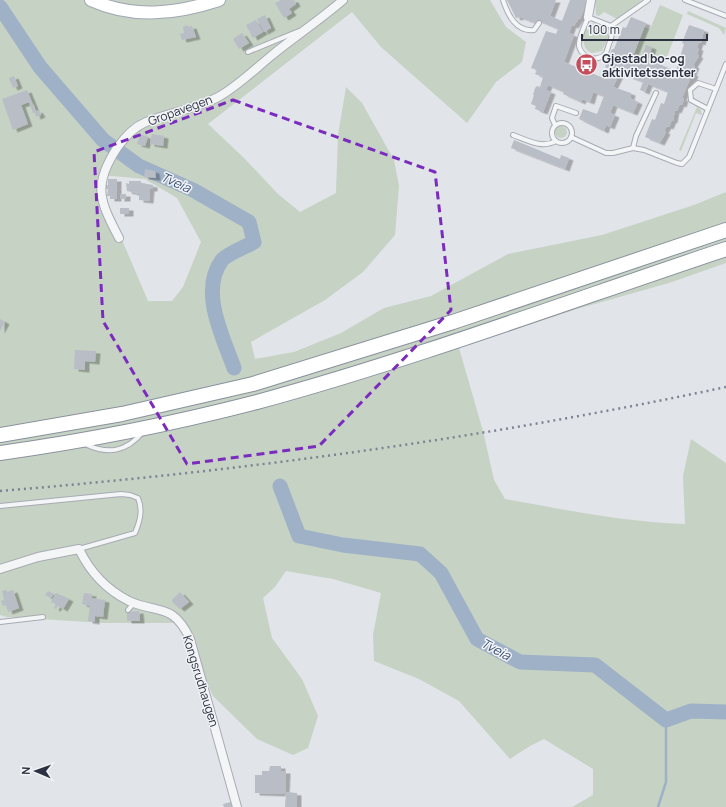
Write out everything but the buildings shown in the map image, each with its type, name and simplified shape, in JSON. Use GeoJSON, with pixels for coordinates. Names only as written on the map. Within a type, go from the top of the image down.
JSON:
{"type":"FeatureCollection","features":[{"type":"Feature","properties":{"kind":"highway"},"geometry":{"type":"LineString","coordinates":[[0,435],[122,414],[253,384],[453,322],[726,230]]}},
{"type":"Feature","properties":{"kind":"highway"},"geometry":{"type":"LineString","coordinates":[[0,453],[80,441],[147,427],[215,412],[327,381],[454,341],[726,249]]}},
{"type":"Feature","properties":{"kind":"main road"},"geometry":{"type":"LineString","coordinates":[[91,0],[114,9],[140,13],[169,13],[200,3],[219,0]]}},
{"type":"Feature","properties":{"kind":"street","name":"Gropavegen"},"geometry":{"type":"LineString","coordinates":[[119,238],[107,215],[101,192],[103,173],[115,150],[133,130],[146,122],[199,106],[220,96],[343,0]]}},
{"type":"Feature","properties":{"kind":"street"},"geometry":{"type":"LineString","coordinates":[[588,17],[591,0]]}},
{"type":"Feature","properties":{"kind":"street"},"geometry":{"type":"LineString","coordinates":[[0,569],[38,557],[79,549]]}},
{"type":"Feature","properties":{"kind":"street","name":"Kongsrudhaugen"},"geometry":{"type":"LineString","coordinates":[[79,549],[91,571],[103,584],[134,603],[167,612],[178,620],[187,632],[220,740],[238,807]]}},
{"type":"Feature","properties":{"kind":"lane"},"geometry":{"type":"LineString","coordinates":[[503,0],[516,26],[522,30],[534,30],[539,23]]}},
{"type":"Feature","properties":{"kind":"lane"},"geometry":{"type":"LineString","coordinates":[[611,26],[646,0]]}},
{"type":"Feature","properties":{"kind":"lane"},"geometry":{"type":"LineString","coordinates":[[685,0],[726,16]]}},
{"type":"Feature","properties":{"kind":"lane"},"geometry":{"type":"LineString","coordinates":[[588,17],[611,26],[612,36],[606,53],[596,58],[586,56],[581,52],[579,42],[588,17]]}},
{"type":"Feature","properties":{"kind":"lane"},"geometry":{"type":"LineString","coordinates":[[248,52],[300,30],[306,30]]}},
{"type":"Feature","properties":{"kind":"lane"},"geometry":{"type":"LineString","coordinates":[[571,137],[606,152],[613,153],[633,148],[644,150],[682,164],[689,157],[726,64]]}},
{"type":"Feature","properties":{"kind":"lane"},"geometry":{"type":"LineString","coordinates":[[708,109],[694,103],[690,97],[690,90],[698,83],[716,89]]}},
{"type":"Feature","properties":{"kind":"lane"},"geometry":{"type":"LineString","coordinates":[[633,148],[636,136],[656,93]]}},
{"type":"Feature","properties":{"kind":"lane"},"geometry":{"type":"LineString","coordinates":[[556,141],[551,132],[554,125],[552,118],[556,106],[576,113]]}},
{"type":"Feature","properties":{"kind":"lane"},"geometry":{"type":"LineString","coordinates":[[513,135],[542,146],[556,141],[566,142],[571,137],[571,130],[568,125],[561,123],[554,125]]}},
{"type":"Feature","properties":{"kind":"lane"},"geometry":{"type":"LineString","coordinates":[[0,506],[121,494],[138,498],[141,508],[139,524],[135,532],[79,549]]}},
{"type":"Feature","properties":{"kind":"lane"},"geometry":{"type":"LineString","coordinates":[[128,610],[134,603]]}},
{"type":"Feature","properties":{"kind":"lane"},"geometry":{"type":"LineString","coordinates":[[0,622],[43,617]]}},
{"type":"Feature","properties":{"kind":"highlighted area"},"geometry":{"type":"Polygon","coordinates":[[[233,100],[435,172],[451,310],[319,446],[187,464],[103,321],[94,152],[233,100]]]}},
{"type":"Feature","properties":{"kind":"green space"},"geometry":{"type":"Polygon","coordinates":[[[0,0],[490,0],[506,27],[526,42],[522,62],[496,82],[467,123],[381,47],[352,12],[208,124],[244,158],[278,194],[300,212],[336,193],[338,135],[346,87],[362,103],[394,160],[399,186],[395,235],[363,272],[325,300],[251,342],[255,359],[294,352],[341,333],[384,308],[431,296],[508,254],[602,235],[694,205],[726,192],[726,263],[669,283],[577,309],[459,348],[483,431],[494,480],[505,499],[617,518],[685,524],[683,476],[691,439],[726,463],[726,807],[572,807],[593,795],[593,769],[544,739],[510,759],[459,701],[419,679],[374,661],[373,635],[381,593],[333,579],[286,571],[275,587],[263,598],[272,638],[302,679],[318,716],[308,748],[293,755],[257,739],[213,696],[180,623],[104,623],[7,617],[0,615],[0,0]],[[101,175],[100,196],[122,240],[148,301],[172,301],[183,287],[201,242],[177,198],[145,179],[101,175]]]}},
{"type":"Feature","properties":{"kind":"green space"},"geometry":{"type":"Polygon","coordinates":[[[595,0],[641,1],[617,19],[604,12],[599,16],[596,15],[595,0]]]}},
{"type":"Feature","properties":{"kind":"green space"},"geometry":{"type":"Polygon","coordinates":[[[660,5],[683,15],[665,62],[657,59],[653,65],[633,56],[644,27],[650,29],[660,5]]]}},
{"type":"Feature","properties":{"kind":"green space"},"geometry":{"type":"Polygon","coordinates":[[[688,11],[726,28],[724,35],[719,28],[687,14],[688,11]]]}},
{"type":"Feature","properties":{"kind":"green space"},"geometry":{"type":"Polygon","coordinates":[[[593,23],[606,28],[609,36],[602,51],[592,53],[585,47],[584,33],[589,25],[593,23]]]}},
{"type":"Feature","properties":{"kind":"green space"},"geometry":{"type":"Polygon","coordinates":[[[697,107],[701,110],[702,115],[696,113],[681,151],[679,150],[697,107]]]}},
{"type":"Feature","properties":{"kind":"green space"},"geometry":{"type":"Polygon","coordinates":[[[559,126],[563,126],[567,132],[563,138],[559,138],[555,134],[555,130],[559,126]]]}},
{"type":"Feature","properties":{"kind":"waterway","name":"Tveia"},"geometry":{"type":"LineString","coordinates":[[0,7],[40,67],[103,140],[139,166],[193,190],[249,222],[254,242],[222,260],[215,272],[213,286],[215,314],[234,368]]}},
{"type":"Feature","properties":{"kind":"waterway","name":"Tveia"},"geometry":{"type":"LineString","coordinates":[[280,486],[299,536],[343,545],[420,554],[441,573],[477,639],[520,662],[595,665],[666,720],[691,711],[726,712]]}},
{"type":"Feature","properties":{"kind":"waterway"},"geometry":{"type":"LineString","coordinates":[[658,807],[666,782],[666,720]]}},
{"type":"Feature","properties":{"kind":"railway"},"geometry":{"type":"LineString","coordinates":[[0,491],[183,473],[364,451],[546,422],[726,387]]}},
{"type":"Feature","properties":{"kind":"place","name":"Gjestad bo-og aktivitetssenter"},"geometry":{"type":"Point","coordinates":[586,65]}}]}
